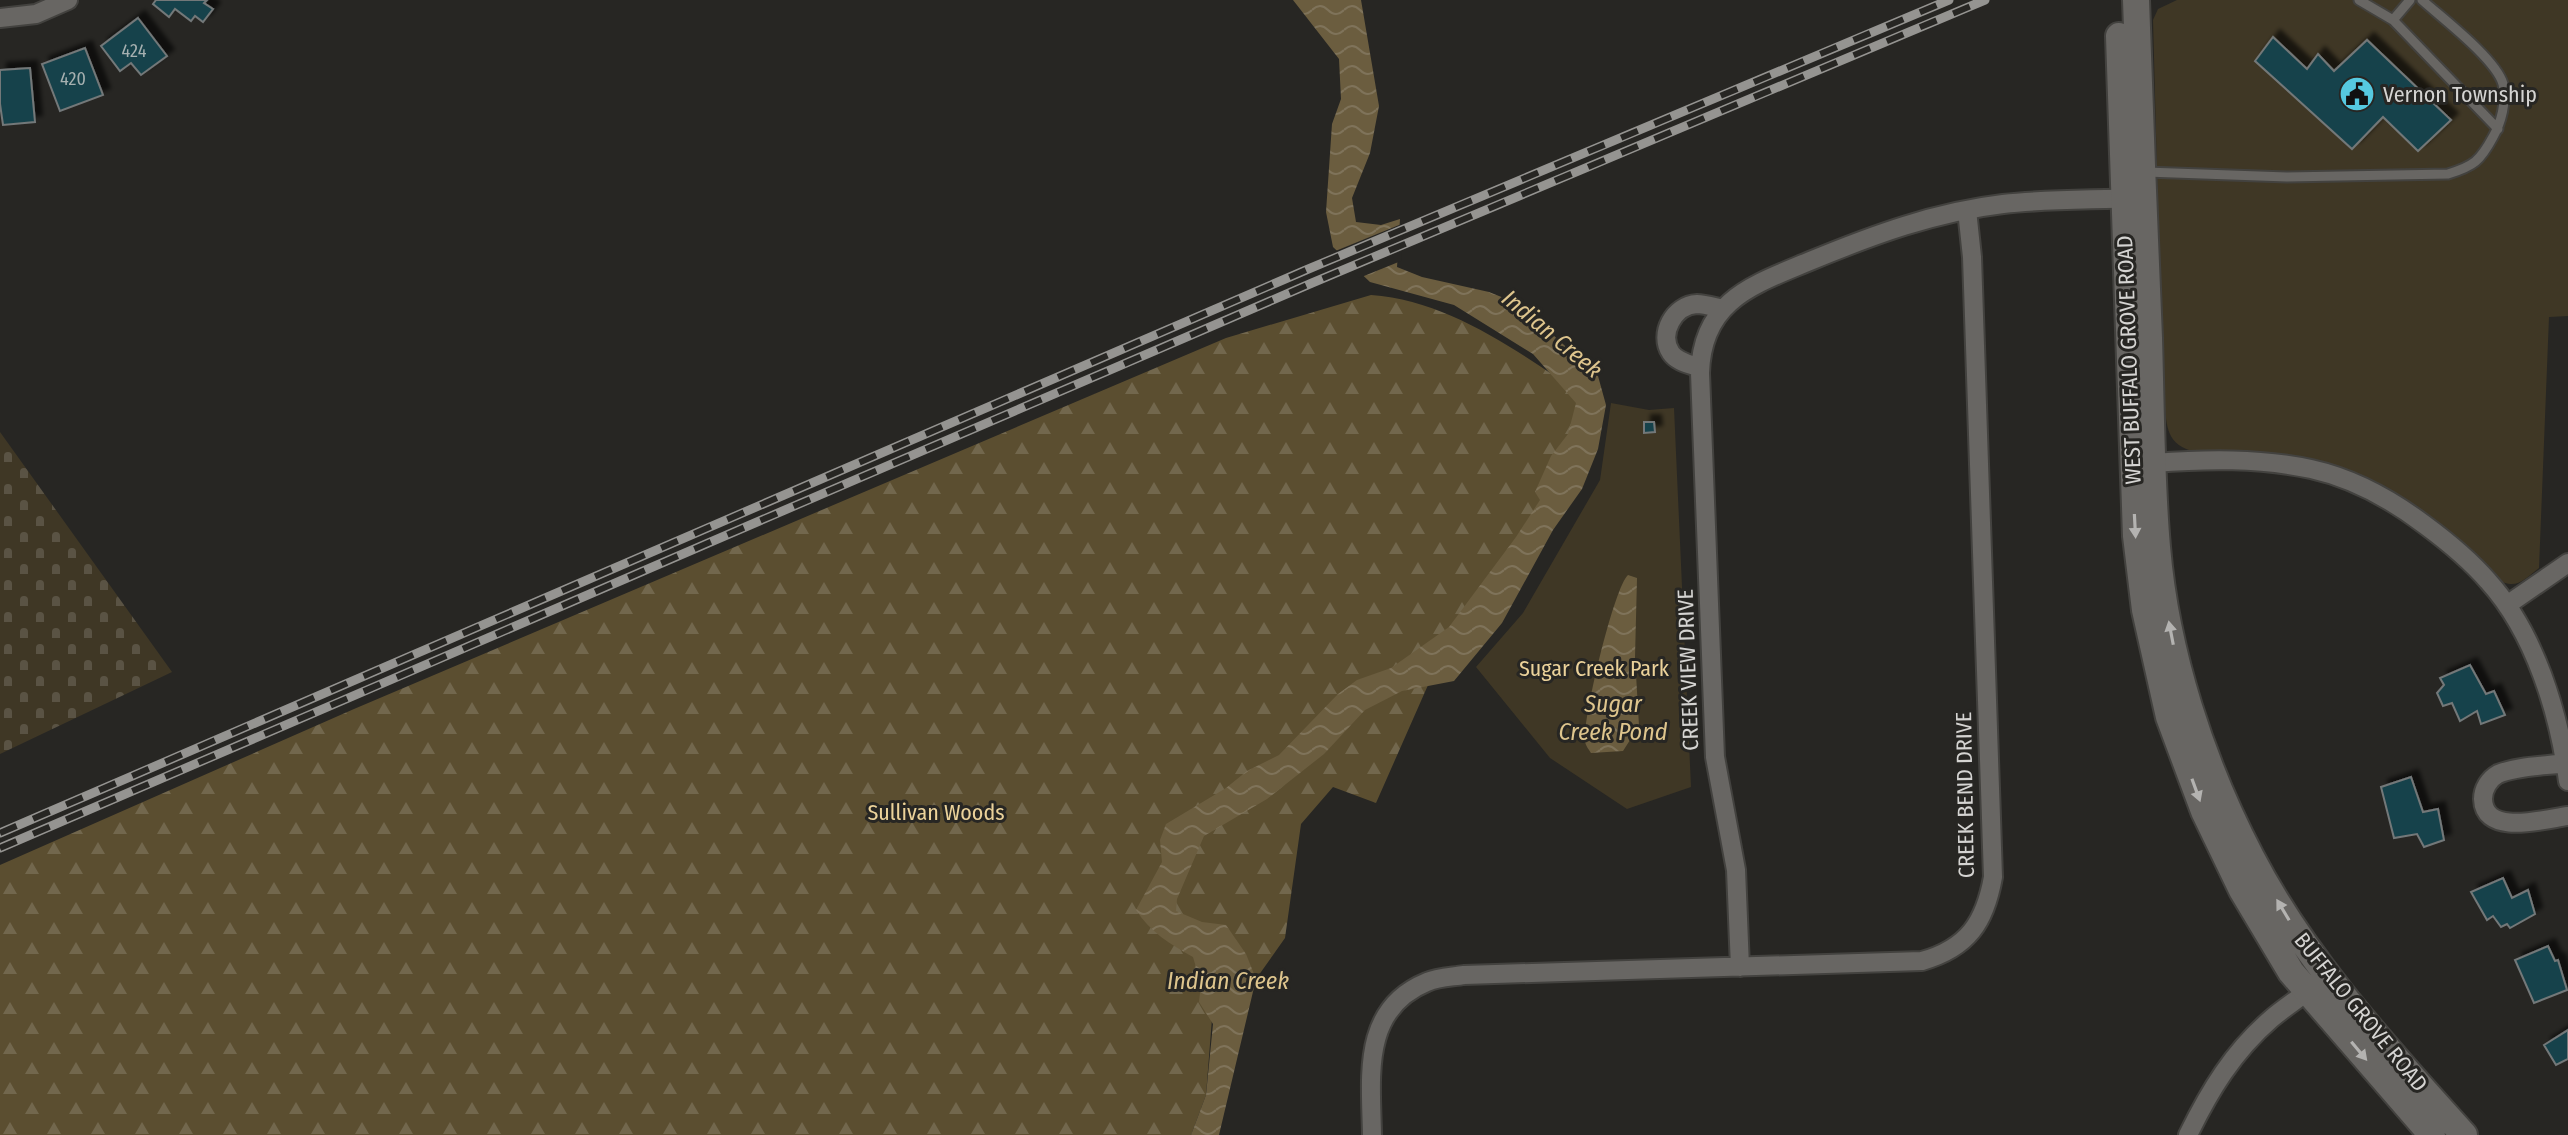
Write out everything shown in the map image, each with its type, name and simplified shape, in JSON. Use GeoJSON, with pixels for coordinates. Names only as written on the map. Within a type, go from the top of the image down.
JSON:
{"type":"FeatureCollection","features":[{"type":"Feature","properties":{"kind":"main road","name":"WEST BUFFALO GROVE ROAD"},"geometry":{"type":"LineString","coordinates":[[2118,0],[2137,189],[2157,548],[2180,712]]}},
{"type":"Feature","properties":{"kind":"main road","name":"WEST BUFFALO GROVE ROAD"},"geometry":{"type":"LineString","coordinates":[[2136,0],[2136,536],[2145,610],[2180,712]]}},
{"type":"Feature","properties":{"kind":"main road","name":"BUFFALO GROVE ROAD"},"geometry":{"type":"LineString","coordinates":[[2180,712],[2204,811],[2242,890],[2283,959],[2318,983],[2386,1048],[2464,1135]]}},
{"type":"Feature","properties":{"kind":"main road","name":"BUFFALO GROVE ROAD"},"geometry":{"type":"LineString","coordinates":[[2318,983],[2432,1135]]}},
{"type":"Feature","properties":{"kind":"street"},"geometry":{"type":"LineString","coordinates":[[0,18],[36,14],[68,0]]}},
{"type":"Feature","properties":{"kind":"street","name":"CREEK VIEW DRIVE"},"geometry":{"type":"LineString","coordinates":[[1740,967],[1736,870],[1715,757],[1700,368],[1701,349],[1707,333],[1731,299],[1755,284],[1906,224],[1967,210],[2137,189]]}},
{"type":"Feature","properties":{"kind":"street","name":"CREEK BEND DRIVE"},"geometry":{"type":"LineString","coordinates":[[1372,1135],[1372,1054],[1379,1024],[1392,1007],[1428,981],[1464,975],[1922,961],[1953,948],[1971,934],[1988,906],[1993,877],[1972,257],[1967,210]]}},
{"type":"Feature","properties":{"kind":"street"},"geometry":{"type":"LineString","coordinates":[[1700,368],[1671,353],[1667,339],[1669,324],[1678,311],[1693,304],[1723,309]]}},
{"type":"Feature","properties":{"kind":"street"},"geometry":{"type":"LineString","coordinates":[[2154,463],[2242,460],[2312,469],[2378,494],[2460,551],[2507,605],[2538,664],[2559,725],[2567,772],[2498,774],[2488,782],[2483,803],[2491,817],[2508,824],[2568,816]]}},
{"type":"Feature","properties":{"kind":"street"},"geometry":{"type":"LineString","coordinates":[[2507,605],[2568,563]]}},
{"type":"Feature","properties":{"kind":"street"},"geometry":{"type":"LineString","coordinates":[[2188,1135],[2205,1098],[2241,1047],[2272,1018],[2318,983]]}},
{"type":"Feature","properties":{"kind":"lane"},"geometry":{"type":"LineString","coordinates":[[2359,0],[2393,20],[2498,129]]}},
{"type":"Feature","properties":{"kind":"lane"},"geometry":{"type":"LineString","coordinates":[[2393,20],[2410,0]]}},
{"type":"Feature","properties":{"kind":"lane"},"geometry":{"type":"LineString","coordinates":[[2137,189],[2287,177],[2448,174],[2469,168],[2482,158],[2498,129],[2504,97],[2503,84],[2498,73],[2474,46],[2422,0]]}},
{"type":"Feature","properties":{"kind":"green space"},"geometry":{"type":"Polygon","coordinates":[[[2177,0],[2568,0],[2568,316],[2549,317],[2539,568],[2518,583],[2508,584],[2495,578],[2364,482],[2301,458],[2192,451],[2171,437],[2163,396],[2153,20],[2158,9],[2177,0]]]}},
{"type":"Feature","properties":{"kind":"green space","name":"Sullivan Woods"},"geometry":{"type":"Polygon","coordinates":[[[1371,295],[1401,299],[1431,308],[1459,319],[1513,349],[1590,400],[1592,436],[1447,642],[1376,803],[1333,787],[1301,824],[1285,938],[1256,979],[1215,980],[1206,1095],[1191,1135],[0,1135],[0,865],[354,709],[1226,338],[1371,295]]]}},
{"type":"Feature","properties":{"kind":"green space","name":"Sugar Creek Park"},"geometry":{"type":"Polygon","coordinates":[[[1611,403],[1649,410],[1674,408],[1691,787],[1627,809],[1550,758],[1476,667],[1523,613],[1600,480],[1611,403]]]}},
{"type":"Feature","properties":{"kind":"green space"},"geometry":{"type":"Polygon","coordinates":[[[0,432],[172,672],[0,754],[0,432]]]}},
{"type":"Feature","properties":{"kind":"water","name":"Indian Creek"},"geometry":{"type":"Polygon","coordinates":[[[1293,0],[1361,0],[1379,106],[1370,153],[1352,198],[1356,222],[1381,225],[1400,219],[1397,267],[1422,277],[1489,292],[1519,304],[1598,376],[1606,405],[1598,449],[1582,489],[1553,530],[1502,623],[1454,681],[1402,691],[1365,710],[1324,754],[1267,799],[1204,836],[1177,899],[1176,911],[1202,922],[1226,925],[1246,954],[1256,979],[1219,1135],[1191,1135],[1206,1095],[1213,1024],[1199,1002],[1201,984],[1193,957],[1154,931],[1136,910],[1162,862],[1160,840],[1166,824],[1226,788],[1247,771],[1279,755],[1338,694],[1357,680],[1391,668],[1449,627],[1540,500],[1535,492],[1551,456],[1568,434],[1576,403],[1533,354],[1454,305],[1370,282],[1333,247],[1326,212],[1332,124],[1341,99],[1339,59],[1293,0]]]}},
{"type":"Feature","properties":{"kind":"water","name":"Sugar Creek Pond"},"geometry":{"type":"Polygon","coordinates":[[[1628,575],[1637,578],[1635,657],[1639,726],[1623,751],[1591,753],[1585,742],[1585,730],[1594,684],[1607,628],[1628,575]]]}},
{"type":"Feature","properties":{"kind":"pier"},"geometry":{"type":"Polygon","coordinates":[[[1404,223],[1401,261],[1359,278],[1333,252],[1404,223]]]}},
{"type":"Feature","properties":{"kind":"building"},"geometry":{"type":"Polygon","coordinates":[[[156,0],[207,0],[204,3],[213,9],[203,22],[195,16],[191,21],[175,9],[169,17],[153,4],[156,0]]]}},
{"type":"Feature","properties":{"kind":"building"},"geometry":{"type":"Polygon","coordinates":[[[138,18],[167,56],[141,75],[131,63],[120,71],[101,46],[138,18]]]}},
{"type":"Feature","properties":{"kind":"building","name":"Vernon Township"},"geometry":{"type":"Polygon","coordinates":[[[2273,37],[2307,69],[2318,54],[2334,71],[2367,40],[2451,120],[2418,151],[2383,117],[2352,149],[2255,61],[2273,37]]]}},
{"type":"Feature","properties":{"kind":"building"},"geometry":{"type":"Polygon","coordinates":[[[85,48],[103,95],[60,111],[42,64],[85,48]]]}},
{"type":"Feature","properties":{"kind":"building"},"geometry":{"type":"Polygon","coordinates":[[[30,68],[35,122],[3,125],[0,70],[30,68]]]}},
{"type":"Feature","properties":{"kind":"building"},"geometry":{"type":"Polygon","coordinates":[[[1644,422],[1654,422],[1655,432],[1644,433],[1644,422]]]}},
{"type":"Feature","properties":{"kind":"building"},"geometry":{"type":"Polygon","coordinates":[[[2470,665],[2486,694],[2494,691],[2505,715],[2481,724],[2477,711],[2460,721],[2452,703],[2443,706],[2437,693],[2444,685],[2440,678],[2470,665]]]}},
{"type":"Feature","properties":{"kind":"building"},"geometry":{"type":"Polygon","coordinates":[[[2411,777],[2423,812],[2438,809],[2444,840],[2424,847],[2417,834],[2394,838],[2381,787],[2411,777]]]}},
{"type":"Feature","properties":{"kind":"building"},"geometry":{"type":"Polygon","coordinates":[[[2503,878],[2512,898],[2528,890],[2535,914],[2510,928],[2507,924],[2501,927],[2493,916],[2487,920],[2471,892],[2503,878]]]}},
{"type":"Feature","properties":{"kind":"building"},"geometry":{"type":"Polygon","coordinates":[[[2548,946],[2555,961],[2558,960],[2567,990],[2534,1003],[2515,960],[2548,946]]]}},
{"type":"Feature","properties":{"kind":"building"},"geometry":{"type":"Polygon","coordinates":[[[2568,1030],[2568,1059],[2556,1065],[2544,1045],[2568,1030]]]}},
{"type":"Feature","properties":{"kind":"railway"},"geometry":{"type":"LineString","coordinates":[[0,833],[1306,270],[1949,0]]}},
{"type":"Feature","properties":{"kind":"railway"},"geometry":{"type":"LineString","coordinates":[[0,848],[1312,283],[1985,0]]}},
{"type":"Feature","properties":{"kind":"place","name":"Vernon Township"},"geometry":{"type":"Point","coordinates":[2357,94]}}]}
